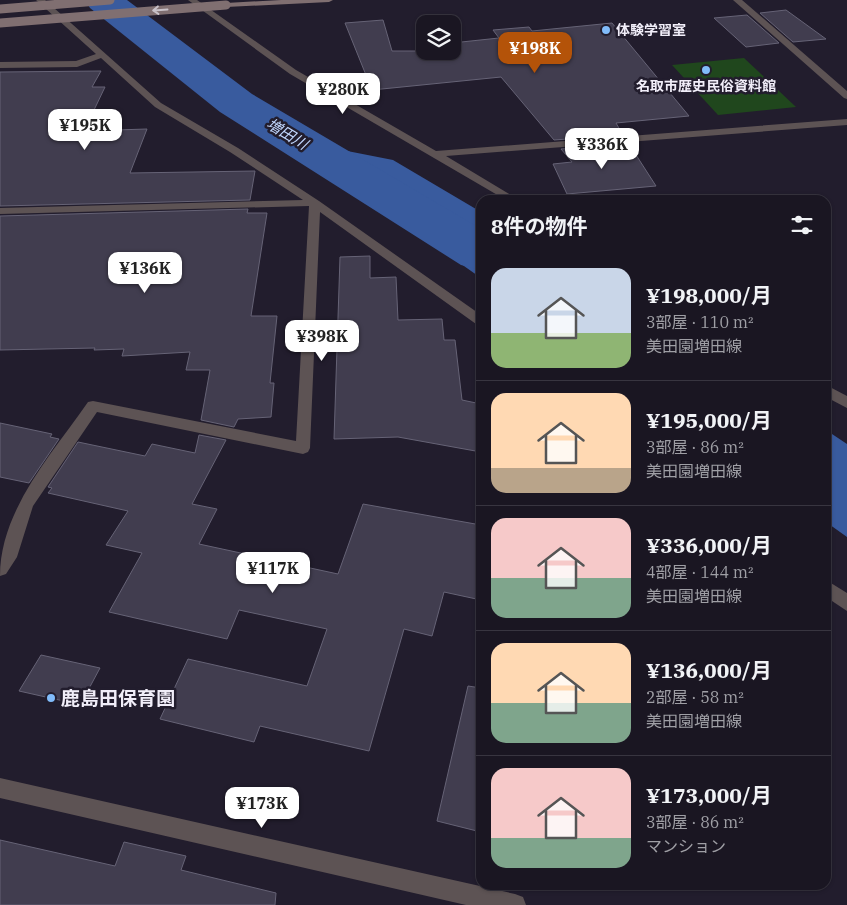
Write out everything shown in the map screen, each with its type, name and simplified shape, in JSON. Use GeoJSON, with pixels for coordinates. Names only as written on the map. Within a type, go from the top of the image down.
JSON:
{"type":"FeatureCollection","features":[{"type":"Feature","properties":{"kind":"main road"},"geometry":{"type":"LineString","coordinates":[[0,9],[110,0]]}},
{"type":"Feature","properties":{"kind":"main road"},"geometry":{"type":"LineString","coordinates":[[0,23],[226,5],[328,0]]}},
{"type":"Feature","properties":{"kind":"street"},"geometry":{"type":"LineString","coordinates":[[40,0],[158,105],[234,150],[315,203],[476,317]]}},
{"type":"Feature","properties":{"kind":"street"},"geometry":{"type":"LineString","coordinates":[[192,0],[293,72],[505,195]]}},
{"type":"Feature","properties":{"kind":"street"},"geometry":{"type":"LineString","coordinates":[[737,0],[847,96]]}},
{"type":"Feature","properties":{"kind":"street"},"geometry":{"type":"LineString","coordinates":[[0,65],[77,64],[102,55]]}},
{"type":"Feature","properties":{"kind":"street"},"geometry":{"type":"LineString","coordinates":[[433,154],[847,122]]}},
{"type":"Feature","properties":{"kind":"street"},"geometry":{"type":"LineString","coordinates":[[0,211],[315,203]]}},
{"type":"Feature","properties":{"kind":"street"},"geometry":{"type":"LineString","coordinates":[[0,569],[9,557],[26,504],[93,406],[303,448],[315,203]]}},
{"type":"Feature","properties":{"kind":"street"},"geometry":{"type":"LineString","coordinates":[[831,393],[847,403]]}},
{"type":"Feature","properties":{"kind":"street"},"geometry":{"type":"LineString","coordinates":[[831,591],[847,604]]}},
{"type":"Feature","properties":{"kind":"street"},"geometry":{"type":"LineString","coordinates":[[0,788],[515,905]]}},
{"type":"Feature","properties":{"kind":"green space"},"geometry":{"type":"Polygon","coordinates":[[[744,58],[796,107],[718,115],[672,65],[744,58]]]}},
{"type":"Feature","properties":{"kind":"water"},"geometry":{"type":"Polygon","coordinates":[[[332,148],[393,160],[476,209],[476,274],[302,152],[332,148]]]}},
{"type":"Feature","properties":{"kind":"water"},"geometry":{"type":"Polygon","coordinates":[[[831,433],[847,444],[847,537],[831,526],[831,433]]]}},
{"type":"Feature","properties":{"kind":"building"},"geometry":{"type":"Polygon","coordinates":[[[786,10],[826,39],[793,42],[760,13],[786,10]]]}},
{"type":"Feature","properties":{"kind":"building"},"geometry":{"type":"Polygon","coordinates":[[[747,15],[779,43],[746,47],[714,18],[747,15]]]}},
{"type":"Feature","properties":{"kind":"building"},"geometry":{"type":"Polygon","coordinates":[[[383,20],[392,51],[416,51],[416,60],[461,60],[461,42],[499,38],[493,30],[529,27],[532,31],[612,23],[689,116],[616,123],[623,135],[554,140],[501,77],[372,90],[345,23],[383,20]]]}},
{"type":"Feature","properties":{"kind":"building"},"geometry":{"type":"Polygon","coordinates":[[[101,71],[92,87],[105,87],[84,131],[147,129],[130,173],[255,171],[250,200],[0,206],[0,72],[101,71]]]}},
{"type":"Feature","properties":{"kind":"building"},"geometry":{"type":"Polygon","coordinates":[[[629,144],[656,186],[567,194],[553,164],[572,162],[561,149],[629,144]]]}},
{"type":"Feature","properties":{"kind":"building"},"geometry":{"type":"Polygon","coordinates":[[[248,209],[247,213],[267,213],[251,316],[277,316],[270,383],[274,383],[271,417],[238,419],[234,427],[201,420],[210,370],[186,370],[190,352],[122,356],[124,349],[0,350],[0,216],[248,209]]]}},
{"type":"Feature","properties":{"kind":"building"},"geometry":{"type":"Polygon","coordinates":[[[370,256],[370,278],[396,277],[398,320],[442,319],[444,340],[455,340],[462,400],[476,403],[476,451],[398,437],[334,439],[340,257],[370,256]]]}},
{"type":"Feature","properties":{"kind":"building"},"geometry":{"type":"Polygon","coordinates":[[[0,423],[52,434],[50,437],[59,439],[29,483],[0,477],[0,423]]]}},
{"type":"Feature","properties":{"kind":"building"},"geometry":{"type":"Polygon","coordinates":[[[199,435],[226,440],[192,504],[217,509],[199,544],[338,574],[363,504],[476,524],[476,599],[444,592],[432,636],[404,629],[369,751],[260,726],[254,742],[160,719],[188,659],[307,686],[327,629],[239,610],[227,639],[109,612],[142,553],[106,545],[128,511],[48,493],[52,488],[48,487],[78,442],[145,456],[152,444],[195,453],[199,435]]]}},
{"type":"Feature","properties":{"kind":"building"},"geometry":{"type":"Polygon","coordinates":[[[41,655],[100,668],[85,696],[73,694],[68,702],[19,691],[41,655]]]}},
{"type":"Feature","properties":{"kind":"building"},"geometry":{"type":"Polygon","coordinates":[[[468,686],[476,687],[476,831],[437,821],[468,686]]]}},
{"type":"Feature","properties":{"kind":"building"},"geometry":{"type":"Polygon","coordinates":[[[0,840],[115,866],[124,842],[186,856],[181,870],[276,893],[275,905],[0,905],[0,840]]]}},
{"type":"Feature","properties":{"kind":"waterway","name":"増田川"},"geometry":{"type":"LineString","coordinates":[[103,0],[236,103],[476,250]]}},
{"type":"Feature","properties":{"kind":"place","name":"体験学習室"},"geometry":{"type":"Point","coordinates":[606,30]}},
{"type":"Feature","properties":{"kind":"place","name":"名取市歴史民俗資料館"},"geometry":{"type":"Point","coordinates":[706,70]}},
{"type":"Feature","properties":{"kind":"place","name":"鹿島田保育園"},"geometry":{"type":"Point","coordinates":[51,698]}}]}
